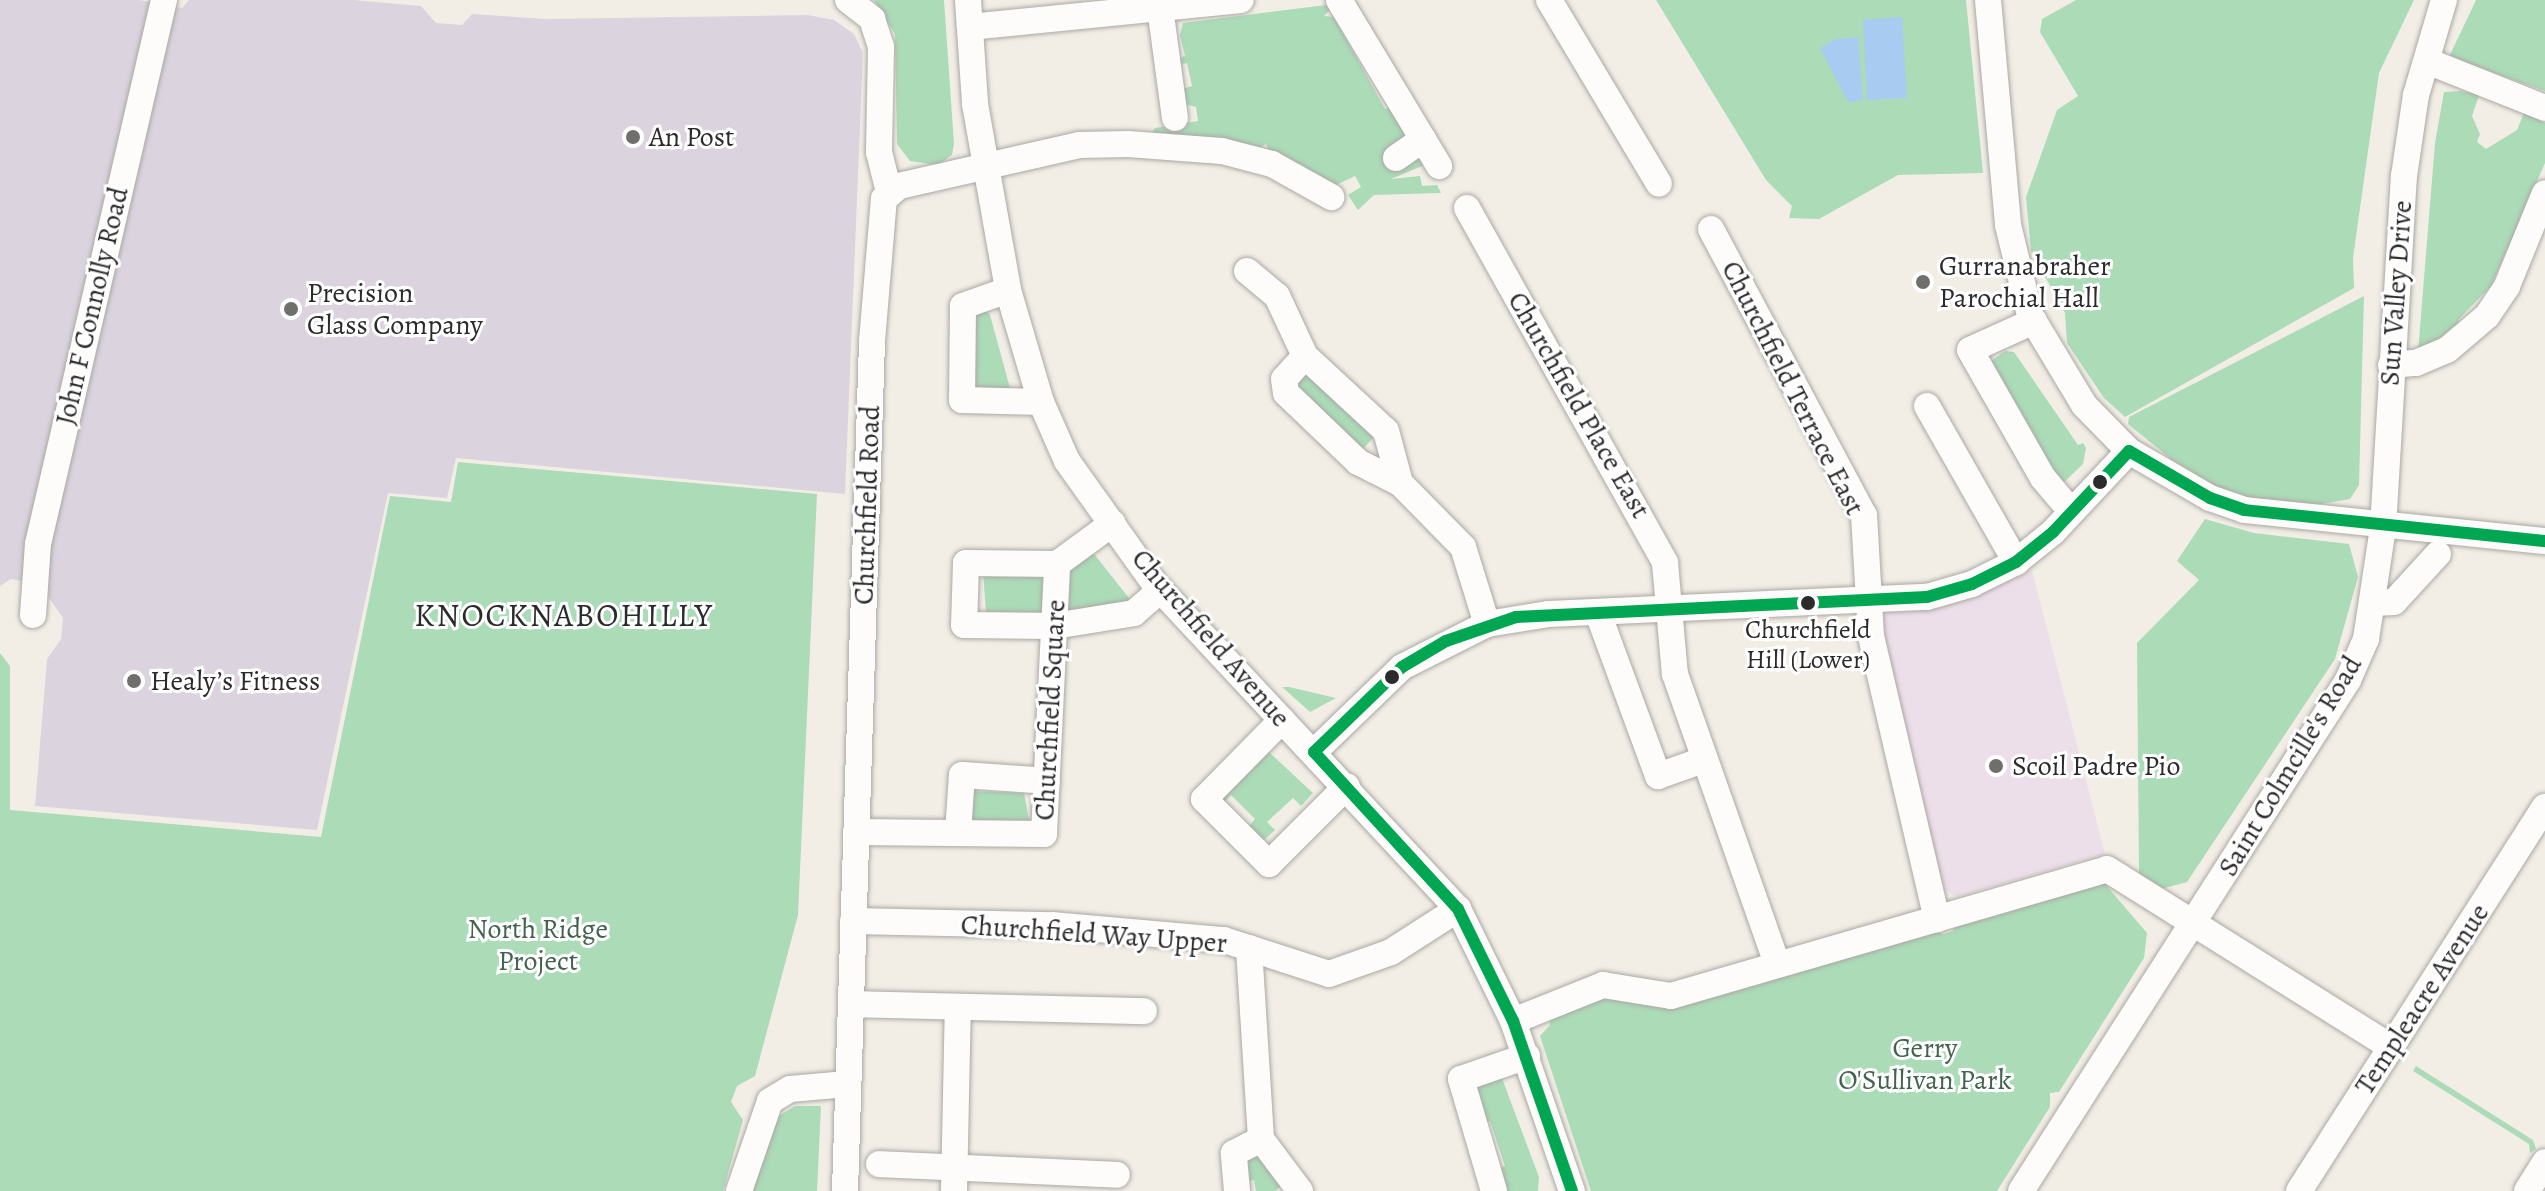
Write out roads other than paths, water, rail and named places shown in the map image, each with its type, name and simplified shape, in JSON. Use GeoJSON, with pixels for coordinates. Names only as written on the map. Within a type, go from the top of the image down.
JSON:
{"type":"FeatureCollection","features":[{"type":"Feature","properties":{"kind":"street","name":"John F Connolly Road"},"geometry":{"type":"LineString","coordinates":[[33,615],[38,544],[164,0]]}},
{"type":"Feature","properties":{"kind":"street"},"geometry":{"type":"LineString","coordinates":[[848,0],[872,19],[881,47],[879,152],[889,192],[985,171],[1079,145],[1180,145],[1272,164],[1331,197]]}},
{"type":"Feature","properties":{"kind":"street","name":"Churchfield Avenue"},"geometry":{"type":"LineString","coordinates":[[968,0],[985,171],[1008,290],[1041,402],[1067,461],[1160,590],[1347,786],[1458,909],[1513,1021],[1572,1191]]}},
{"type":"Feature","properties":{"kind":"street"},"geometry":{"type":"LineString","coordinates":[[970,27],[1159,3],[1241,0]]}},
{"type":"Feature","properties":{"kind":"street"},"geometry":{"type":"LineString","coordinates":[[1339,0],[1439,166]]}},
{"type":"Feature","properties":{"kind":"street"},"geometry":{"type":"LineString","coordinates":[[1549,0],[1659,184]]}},
{"type":"Feature","properties":{"kind":"street"},"geometry":{"type":"LineString","coordinates":[[1988,0],[2008,225],[2034,321],[2084,405],[2129,451],[2210,498],[2244,510],[2383,528],[2545,541]]}},
{"type":"Feature","properties":{"kind":"street","name":"Sun Valley Drive"},"geometry":{"type":"LineString","coordinates":[[2383,528],[2404,176],[2416,95],[2444,0]]}},
{"type":"Feature","properties":{"kind":"street","name":"Sun Valley Drive"},"geometry":{"type":"LineString","coordinates":[[2427,61],[2461,0]]}},
{"type":"Feature","properties":{"kind":"street"},"geometry":{"type":"LineString","coordinates":[[1159,3],[1175,118]]}},
{"type":"Feature","properties":{"kind":"street"},"geometry":{"type":"LineString","coordinates":[[2427,61],[2545,108]]}},
{"type":"Feature","properties":{"kind":"street"},"geometry":{"type":"LineString","coordinates":[[1396,158],[1423,139]]}},
{"type":"Feature","properties":{"kind":"street","name":"Churchfield Road"},"geometry":{"type":"LineString","coordinates":[[845,1191],[872,341],[881,209],[889,192]]}},
{"type":"Feature","properties":{"kind":"street"},"geometry":{"type":"LineString","coordinates":[[2391,365],[2416,363],[2447,350],[2487,316],[2507,286],[2545,193]]}},
{"type":"Feature","properties":{"kind":"street","name":"Churchfield Place East"},"geometry":{"type":"LineString","coordinates":[[1467,208],[1652,532],[1665,563],[1675,674],[1777,964]]}},
{"type":"Feature","properties":{"kind":"street","name":"Churchfield Terrace East"},"geometry":{"type":"LineString","coordinates":[[1711,229],[1864,515],[1871,636],[1937,919]]}},
{"type":"Feature","properties":{"kind":"street"},"geometry":{"type":"LineString","coordinates":[[1247,271],[1277,296],[1305,356],[1386,431],[1400,483]]}},
{"type":"Feature","properties":{"kind":"street"},"geometry":{"type":"LineString","coordinates":[[1008,290],[963,306],[962,400],[1041,402]]}},
{"type":"Feature","properties":{"kind":"street"},"geometry":{"type":"LineString","coordinates":[[2034,321],[1970,350],[2043,478],[2070,510]]}},
{"type":"Feature","properties":{"kind":"street"},"geometry":{"type":"LineString","coordinates":[[1305,356],[1284,379],[1286,393],[1358,462],[1400,483],[1463,547],[1487,624]]}},
{"type":"Feature","properties":{"kind":"street"},"geometry":{"type":"LineString","coordinates":[[1927,406],[2016,562]]}},
{"type":"Feature","properties":{"kind":"street"},"geometry":{"type":"LineString","coordinates":[[1314,752],[1402,667],[1487,624],[1598,613],[1927,597],[1972,584],[2016,562],[2053,532],[2070,510],[2129,451]]}},
{"type":"Feature","properties":{"kind":"street","name":"Churchfield Square"},"geometry":{"type":"LineString","coordinates":[[856,832],[1044,834],[1057,564],[1113,523]]}},
{"type":"Feature","properties":{"kind":"street","name":"Saint Colmcille's Road"},"geometry":{"type":"LineString","coordinates":[[2021,1191],[2348,680],[2366,639],[2383,528]]}},
{"type":"Feature","properties":{"kind":"street"},"geometry":{"type":"LineString","coordinates":[[2373,603],[2394,602],[2438,554]]}},
{"type":"Feature","properties":{"kind":"street"},"geometry":{"type":"LineString","coordinates":[[1057,564],[966,563],[964,625],[1054,626],[1134,613],[1160,590]]}},
{"type":"Feature","properties":{"kind":"street"},"geometry":{"type":"LineString","coordinates":[[1598,613],[1658,776],[1703,760]]}},
{"type":"Feature","properties":{"kind":"street"},"geometry":{"type":"LineString","coordinates":[[1282,720],[1204,799],[1269,864],[1347,786]]}},
{"type":"Feature","properties":{"kind":"street"},"geometry":{"type":"LineString","coordinates":[[958,833],[962,775],[1047,781]]}},
{"type":"Feature","properties":{"kind":"street","name":"Templeacre Avenue"},"geometry":{"type":"LineString","coordinates":[[2299,1191],[2545,807]]}},
{"type":"Feature","properties":{"kind":"street"},"geometry":{"type":"LineString","coordinates":[[1513,1021],[1603,985],[1671,996],[2107,869],[2391,1047]]}},
{"type":"Feature","properties":{"kind":"street","name":"Churchfield Way Upper"},"geometry":{"type":"LineString","coordinates":[[853,921],[1052,925],[1224,940],[1329,974],[1391,952],[1458,909]]}},
{"type":"Feature","properties":{"kind":"street"},"geometry":{"type":"LineString","coordinates":[[1249,948],[1261,1139],[1300,1191]]}},
{"type":"Feature","properties":{"kind":"street"},"geometry":{"type":"LineString","coordinates":[[851,1004],[1144,1011]]}},
{"type":"Feature","properties":{"kind":"street"},"geometry":{"type":"LineString","coordinates":[[954,1180],[958,1007]]}},
{"type":"Feature","properties":{"kind":"street"},"geometry":{"type":"LineString","coordinates":[[1494,1191],[1461,1079],[1527,1056]]}},
{"type":"Feature","properties":{"kind":"street"},"geometry":{"type":"LineString","coordinates":[[739,1191],[770,1101],[790,1089],[847,1084]]}},
{"type":"Feature","properties":{"kind":"street"},"geometry":{"type":"LineString","coordinates":[[1237,1191],[1234,1153],[1261,1139]]}},
{"type":"Feature","properties":{"kind":"street"},"geometry":{"type":"LineString","coordinates":[[2527,1191],[2545,1162]]}},
{"type":"Feature","properties":{"kind":"street"},"geometry":{"type":"LineString","coordinates":[[879,1164],[954,1180],[1117,1175]]}},
{"type":"Feature","properties":{"kind":"water"},"geometry":{"type":"Polygon","coordinates":[[[1902,17],[1907,98],[1867,100],[1863,20],[1902,17]]]}},
{"type":"Feature","properties":{"kind":"water"},"geometry":{"type":"Polygon","coordinates":[[[1858,37],[1863,100],[1848,102],[1820,48],[1836,39],[1858,37]]]}},
{"type":"Feature","properties":{"kind":"place","name":"An Post"},"geometry":{"type":"Point","coordinates":[633,137]}},
{"type":"Feature","properties":{"kind":"place","name":"Gurranabraher Parochial Hall"},"geometry":{"type":"Point","coordinates":[1923,282]}},
{"type":"Feature","properties":{"kind":"place","name":"Precision Glass Company"},"geometry":{"type":"Point","coordinates":[291,309]}},
{"type":"Feature","properties":{"kind":"place","name":"Churchfield Hill (Lower)"},"geometry":{"type":"Point","coordinates":[1808,603]}},
{"type":"Feature","properties":{"kind":"place","name":"Healy’s Fitness"},"geometry":{"type":"Point","coordinates":[134,681]}},
{"type":"Feature","properties":{"kind":"place","name":"Scoil Padre Pio"},"geometry":{"type":"Point","coordinates":[1996,766]}},
{"type":"Feature","properties":{"kind":"district","name":"KNOCKNABOHILLY"},"geometry":{"type":"Point","coordinates":[564,615]}},
{"type":"Feature","properties":{"kind":"park label","name":"North Ridge Project"},"geometry":{"type":"Point","coordinates":[538,945]}},
{"type":"Feature","properties":{"kind":"park label","name":"Gerry O'Sullivan Park"},"geometry":{"type":"Point","coordinates":[1925,1064]}}]}
